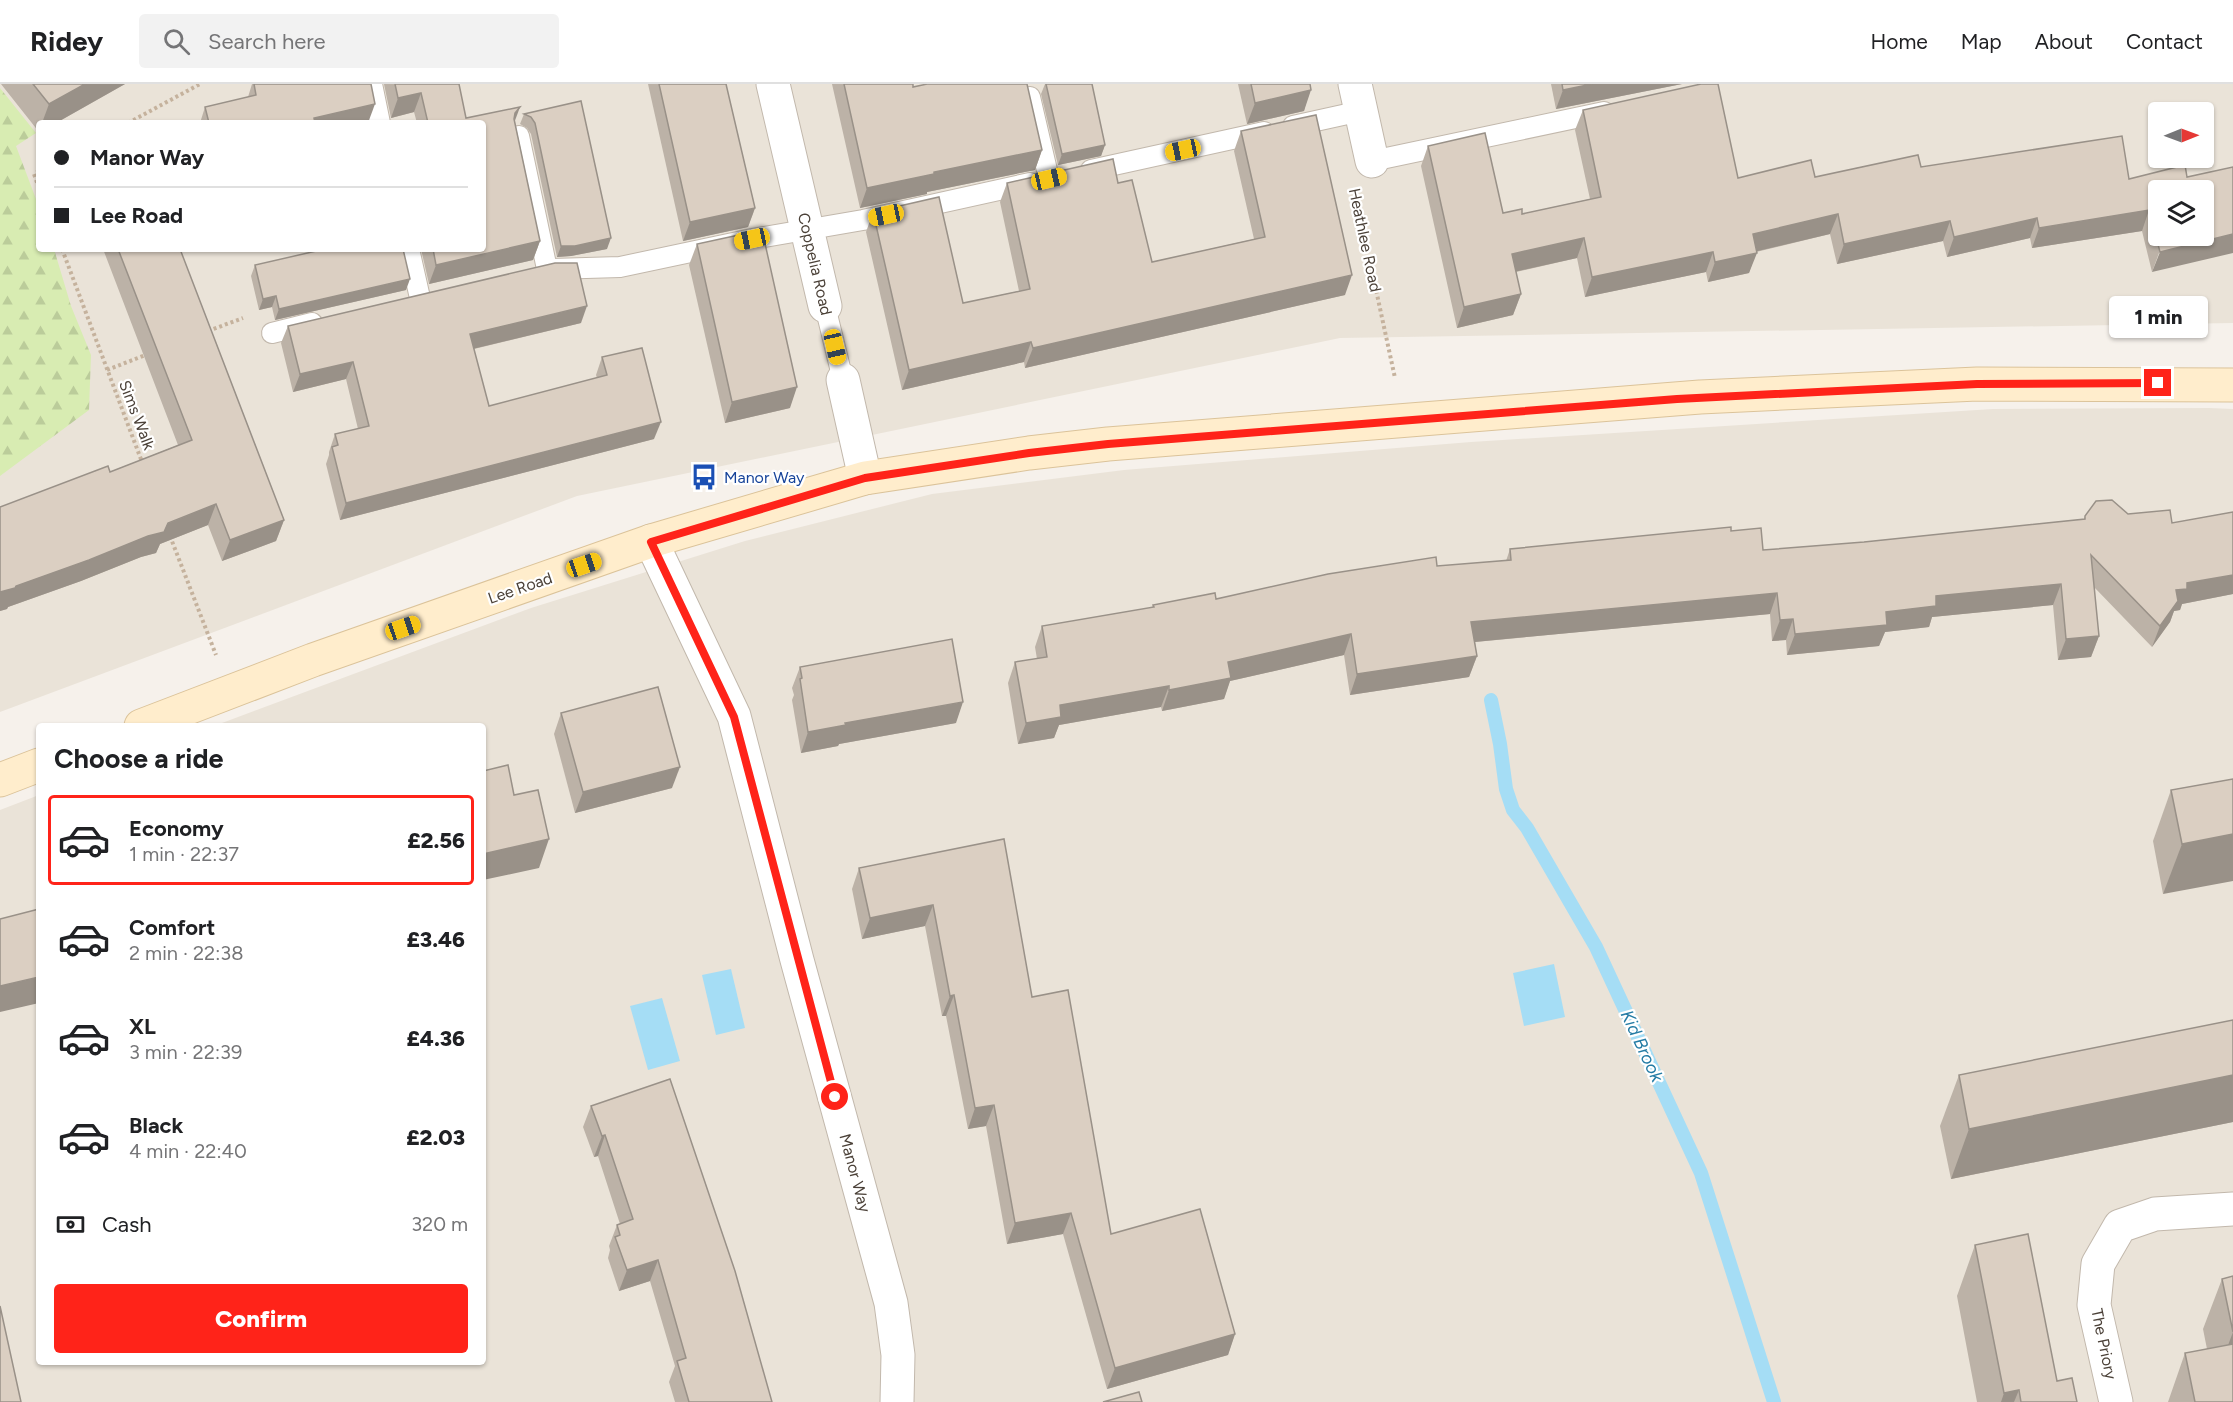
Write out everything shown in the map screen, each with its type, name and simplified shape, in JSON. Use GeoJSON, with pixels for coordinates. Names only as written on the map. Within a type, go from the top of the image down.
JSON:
{"type":"FeatureCollection","features":[{"type":"Feature","properties":{"kind":"main road","name":"Lee Road"},"geometry":{"type":"LineString","coordinates":[[149,723],[313,660],[651,542],[865,478],[1029,453],[1108,444],[1649,400],[1977,384],[2233,385]]}},
{"type":"Feature","properties":{"kind":"main road"},"geometry":{"type":"LineString","coordinates":[[0,780],[36,766]]}},
{"type":"Feature","properties":{"kind":"street","name":"Coppelia Road"},"geometry":{"type":"LineString","coordinates":[[773,84],[825,306]]}},
{"type":"Feature","properties":{"kind":"street"},"geometry":{"type":"LineString","coordinates":[[1358,98],[1372,161]]}},
{"type":"Feature","properties":{"kind":"street","name":"Coppelia Road"},"geometry":{"type":"LineString","coordinates":[[843,380],[865,478]]}},
{"type":"Feature","properties":{"kind":"street","name":"Manor Way"},"geometry":{"type":"LineString","coordinates":[[651,542],[734,717],[797,960],[891,1303],[898,1355],[897,1402]]}},
{"type":"Feature","properties":{"kind":"street","name":"The Priory"},"geometry":{"type":"LineString","coordinates":[[2116,1402],[2094,1305],[2098,1264],[2120,1226],[2155,1214],[2233,1209]]}},
{"type":"Feature","properties":{"kind":"lane"},"geometry":{"type":"LineString","coordinates":[[372,84],[379,120]]}},
{"type":"Feature","properties":{"kind":"lane"},"geometry":{"type":"LineString","coordinates":[[1030,97],[1049,179]]}},
{"type":"Feature","properties":{"kind":"lane"},"geometry":{"type":"LineString","coordinates":[[524,274],[547,269],[620,267],[752,239],[863,220],[1049,179],[1358,98]]}},
{"type":"Feature","properties":{"kind":"lane"},"geometry":{"type":"LineString","coordinates":[[1372,161],[1624,108]]}},
{"type":"Feature","properties":{"kind":"lane"},"geometry":{"type":"LineString","coordinates":[[519,136],[547,269]]}},
{"type":"Feature","properties":{"kind":"lane"},"geometry":{"type":"LineString","coordinates":[[410,252],[420,298]]}},
{"type":"Feature","properties":{"kind":"lane"},"geometry":{"type":"LineString","coordinates":[[398,303],[443,292]]}},
{"type":"Feature","properties":{"kind":"lane","name":"Coppelia Road"},"geometry":{"type":"LineString","coordinates":[[825,306],[843,380]]}},
{"type":"Feature","properties":{"kind":"lane"},"geometry":{"type":"LineString","coordinates":[[272,333],[329,319]]}},
{"type":"Feature","properties":{"kind":"path"},"geometry":{"type":"LineString","coordinates":[[134,120],[200,84]]}},
{"type":"Feature","properties":{"kind":"path","name":"Heathlee Road"},"geometry":{"type":"LineString","coordinates":[[1372,161],[1349,166],[1395,378]]}},
{"type":"Feature","properties":{"kind":"path","name":"Sims Walk"},"geometry":{"type":"LineString","coordinates":[[63,252],[145,469]]}},
{"type":"Feature","properties":{"kind":"path"},"geometry":{"type":"LineString","coordinates":[[207,332],[252,314],[272,333]]}},
{"type":"Feature","properties":{"kind":"path"},"geometry":{"type":"LineString","coordinates":[[107,370],[151,353]]}},
{"type":"Feature","properties":{"kind":"path"},"geometry":{"type":"LineString","coordinates":[[170,535],[216,656]]}},
{"type":"Feature","properties":{"kind":"shaded area"},"geometry":{"type":"Polygon","coordinates":[[[0,84],[2233,84],[2233,323],[1340,338],[577,496],[0,712],[0,84]]]}},
{"type":"Feature","properties":{"kind":"shaded area"},"geometry":{"type":"Polygon","coordinates":[[[1993,409],[2233,409],[2233,1402],[0,1402],[0,810],[36,796],[36,1365],[486,1365],[486,723],[222,723],[531,608],[745,541],[932,494],[1124,470],[1471,442],[1993,409]]]}},
{"type":"Feature","properties":{"kind":"green space"},"geometry":{"type":"Polygon","coordinates":[[[0,88],[36,133],[16,146],[36,199],[36,252],[55,252],[71,306],[91,355],[89,410],[0,476],[0,88]]]}},
{"type":"Feature","properties":{"kind":"water"},"geometry":{"type":"Polygon","coordinates":[[[1554,964],[1565,1017],[1524,1026],[1513,973],[1554,964]]]}},
{"type":"Feature","properties":{"kind":"water"},"geometry":{"type":"Polygon","coordinates":[[[731,969],[745,1028],[716,1035],[702,975],[731,969]]]}},
{"type":"Feature","properties":{"kind":"water"},"geometry":{"type":"Polygon","coordinates":[[[662,998],[680,1061],[648,1070],[630,1006],[662,998]]]}},
{"type":"Feature","properties":{"kind":"building"},"geometry":{"type":"Polygon","coordinates":[[[33,84],[85,84],[49,104],[33,84]]]}},
{"type":"Feature","properties":{"kind":"building"},"geometry":{"type":"Polygon","coordinates":[[[254,84],[371,84],[375,104],[314,118],[314,120],[208,120],[205,107],[256,95],[254,84]]]}},
{"type":"Feature","properties":{"kind":"building"},"geometry":{"type":"Polygon","coordinates":[[[395,84],[459,84],[466,118],[520,107],[514,119],[540,241],[436,265],[434,252],[486,252],[486,120],[427,120],[421,93],[398,98],[395,84]]]}},
{"type":"Feature","properties":{"kind":"building"},"geometry":{"type":"Polygon","coordinates":[[[659,84],[726,84],[755,208],[690,222],[659,84]]]}},
{"type":"Feature","properties":{"kind":"building"},"geometry":{"type":"Polygon","coordinates":[[[844,84],[913,84],[913,87],[927,84],[1027,84],[1042,150],[867,188],[844,84]]]}},
{"type":"Feature","properties":{"kind":"building"},"geometry":{"type":"Polygon","coordinates":[[[1046,84],[1092,84],[1105,145],[1062,154],[1046,84]]]}},
{"type":"Feature","properties":{"kind":"building"},"geometry":{"type":"Polygon","coordinates":[[[1251,84],[1310,84],[1311,90],[1255,103],[1251,84]]]}},
{"type":"Feature","properties":{"kind":"building"},"geometry":{"type":"Polygon","coordinates":[[[1562,84],[1592,84],[1563,90],[1562,84]]]}},
{"type":"Feature","properties":{"kind":"building"},"geometry":{"type":"Polygon","coordinates":[[[1701,84],[1718,84],[1738,178],[1811,160],[1815,177],[1918,155],[1921,167],[2122,136],[2129,179],[2173,168],[2186,168],[2187,177],[2233,167],[2233,234],[2214,239],[2214,180],[2148,180],[2148,210],[2039,228],[2037,218],[1954,237],[1950,221],[1844,244],[1838,214],[1753,234],[1757,253],[1715,262],[1713,252],[1592,277],[1584,238],[1512,254],[1521,294],[1464,307],[1428,146],[1485,133],[1503,213],[1522,209],[1522,214],[1601,197],[1583,110],[1701,84]]]}},
{"type":"Feature","properties":{"kind":"building"},"geometry":{"type":"Polygon","coordinates":[[[581,101],[611,238],[575,246],[561,246],[535,123],[531,117],[524,114],[581,101]]]}},
{"type":"Feature","properties":{"kind":"building"},"geometry":{"type":"Polygon","coordinates":[[[1316,115],[1352,275],[1033,348],[1031,342],[909,370],[873,212],[939,197],[963,303],[1030,289],[1007,183],[1113,159],[1118,183],[1132,180],[1152,262],[1265,237],[1241,131],[1316,115]]]}},
{"type":"Feature","properties":{"kind":"building"},"geometry":{"type":"Polygon","coordinates":[[[762,230],[797,387],[732,402],[697,244],[762,230]]]}},
{"type":"Feature","properties":{"kind":"building"},"geometry":{"type":"Polygon","coordinates":[[[2158,246],[2184,246],[2160,252],[2158,246]]]}},
{"type":"Feature","properties":{"kind":"building"},"geometry":{"type":"Polygon","coordinates":[[[119,252],[181,252],[284,520],[230,540],[216,504],[168,523],[164,532],[0,592],[0,507],[108,466],[110,472],[192,440],[119,252]]]}},
{"type":"Feature","properties":{"kind":"building"},"geometry":{"type":"Polygon","coordinates":[[[312,252],[404,252],[410,279],[279,309],[276,296],[263,299],[255,265],[312,252]]]}},
{"type":"Feature","properties":{"kind":"building"},"geometry":{"type":"Polygon","coordinates":[[[555,263],[577,263],[587,306],[470,334],[489,406],[607,375],[602,357],[642,348],[661,422],[346,503],[332,447],[338,445],[335,434],[369,426],[353,362],[300,374],[288,326],[555,263]]]}},
{"type":"Feature","properties":{"kind":"building"},"geometry":{"type":"Polygon","coordinates":[[[2112,500],[2128,514],[2170,510],[2172,523],[2233,512],[2233,575],[2187,583],[2187,589],[2176,590],[2178,601],[2160,626],[2091,555],[2099,636],[2066,639],[2061,584],[1936,596],[1936,606],[1886,612],[1887,625],[1795,634],[1793,619],[1780,620],[1777,593],[1471,622],[1477,656],[1357,674],[1351,634],[1228,662],[1231,678],[1169,690],[1169,686],[1060,705],[1061,717],[1026,723],[1015,662],[1047,657],[1042,626],[1154,607],[1153,605],[1215,593],[1216,599],[1328,574],[1436,557],[1437,566],[1511,560],[1510,549],[1731,527],[1731,531],[1761,528],[1763,550],[1864,542],[2085,519],[2096,501],[2112,500]]]}},
{"type":"Feature","properties":{"kind":"building"},"geometry":{"type":"Polygon","coordinates":[[[952,639],[963,702],[845,723],[846,725],[808,732],[800,667],[952,639]]]}},
{"type":"Feature","properties":{"kind":"building"},"geometry":{"type":"Polygon","coordinates":[[[658,687],[680,767],[583,792],[561,713],[658,687]]]}},
{"type":"Feature","properties":{"kind":"building"},"geometry":{"type":"Polygon","coordinates":[[[508,765],[514,795],[538,790],[549,839],[486,853],[486,770],[508,765]]]}},
{"type":"Feature","properties":{"kind":"building"},"geometry":{"type":"Polygon","coordinates":[[[2233,779],[2233,834],[2182,844],[2171,790],[2233,779]]]}},
{"type":"Feature","properties":{"kind":"building"},"geometry":{"type":"Polygon","coordinates":[[[1004,839],[1032,997],[1068,990],[1111,1234],[1200,1209],[1235,1334],[1115,1368],[1071,1213],[1015,1223],[994,1105],[975,1108],[954,995],[950,996],[933,905],[870,918],[859,868],[1004,839]]]}},
{"type":"Feature","properties":{"kind":"building"},"geometry":{"type":"Polygon","coordinates":[[[36,910],[36,978],[0,986],[0,919],[36,910]]]}},
{"type":"Feature","properties":{"kind":"building"},"geometry":{"type":"Polygon","coordinates":[[[2233,1020],[2233,1075],[1969,1129],[1959,1075],[2233,1020]]]}},
{"type":"Feature","properties":{"kind":"building"},"geometry":{"type":"Polygon","coordinates":[[[670,1079],[735,1271],[772,1402],[689,1402],[677,1361],[686,1358],[658,1260],[627,1270],[615,1237],[620,1235],[617,1225],[633,1219],[605,1135],[602,1136],[591,1106],[670,1079]]]}},
{"type":"Feature","properties":{"kind":"building"},"geometry":{"type":"Polygon","coordinates":[[[2028,1234],[2057,1381],[2072,1378],[2077,1402],[2021,1402],[2019,1390],[2004,1393],[1975,1245],[2028,1234]]]}},
{"type":"Feature","properties":{"kind":"building"},"geometry":{"type":"Polygon","coordinates":[[[2233,1276],[2233,1332],[2222,1279],[2233,1276]]]}},
{"type":"Feature","properties":{"kind":"building"},"geometry":{"type":"Polygon","coordinates":[[[0,1306],[21,1402],[0,1402],[0,1306]]]}},
{"type":"Feature","properties":{"kind":"building"},"geometry":{"type":"Polygon","coordinates":[[[2233,1344],[2233,1402],[2195,1402],[2185,1353],[2233,1344]]]}},
{"type":"Feature","properties":{"kind":"building"},"geometry":{"type":"Polygon","coordinates":[[[1139,1392],[1142,1402],[1103,1402],[1139,1392]]]}},
{"type":"Feature","properties":{"kind":"waterway","name":"Kid Brook"},"geometry":{"type":"LineString","coordinates":[[1491,700],[1506,789],[1513,810],[1527,828],[1596,947],[1701,1173],[1774,1402]]}},
{"type":"Feature","properties":{"kind":"place","name":"Manor Way"},"geometry":{"type":"Point","coordinates":[704,477]}},
{"type":"Feature","properties":{"kind":"route"},"geometry":{"type":"LineString","coordinates":[[835,1097],[734,717],[651,542],[865,478],[1029,453],[1108,444],[1677,399],[1977,384],[2158,383]]}}]}
